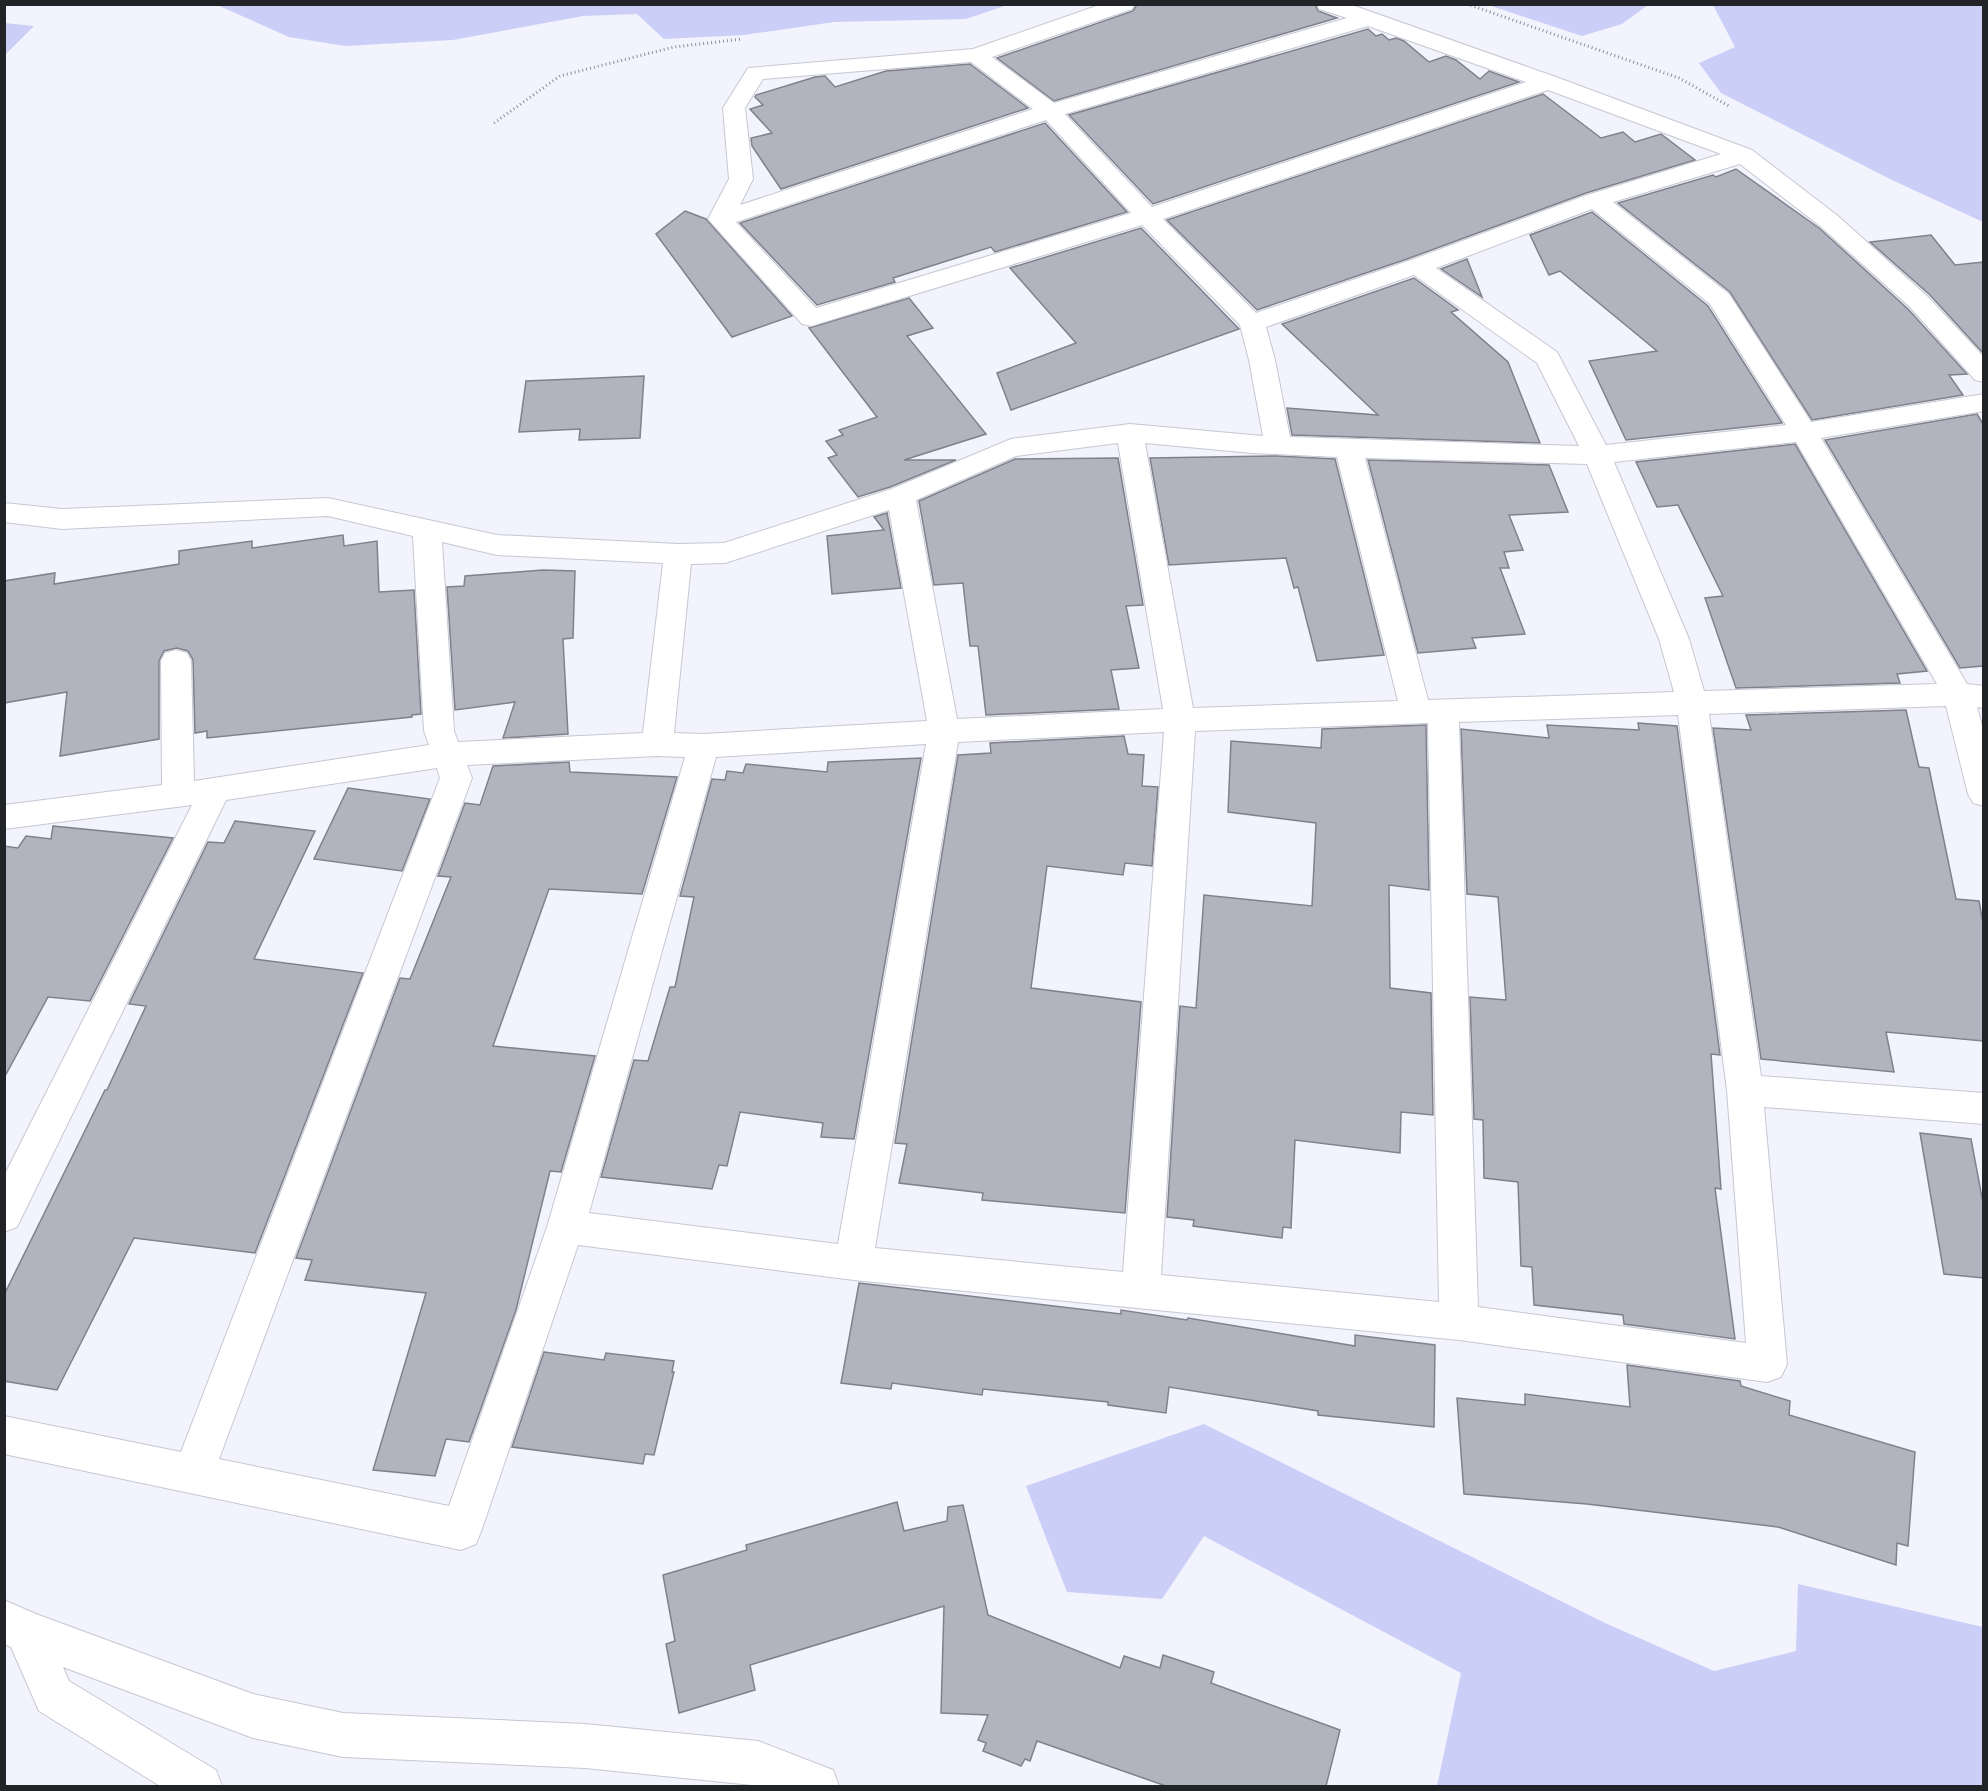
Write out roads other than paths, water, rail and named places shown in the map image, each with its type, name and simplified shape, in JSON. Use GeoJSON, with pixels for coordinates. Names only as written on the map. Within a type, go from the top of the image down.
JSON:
{"type":"FeatureCollection","features":[{"type":"Feature","properties":{"kind":"street"},"geometry":{"type":"LineString","coordinates":[[720,219],[741,179],[734,108],[756,74],[976,55],[1125,4]]}},
{"type":"Feature","properties":{"kind":"street"},"geometry":{"type":"LineString","coordinates":[[1327,4],[1365,20],[1548,82],[1744,154],[1829,221],[1919,302],[1983,374]]}},
{"type":"Feature","properties":{"kind":"street"},"geometry":{"type":"LineString","coordinates":[[720,219],[1050,111],[1365,20]]}},
{"type":"Feature","properties":{"kind":"street"},"geometry":{"type":"LineString","coordinates":[[976,55],[1050,111],[1147,216],[1252,323],[1262,360],[1278,445]]}},
{"type":"Feature","properties":{"kind":"street"},"geometry":{"type":"LineString","coordinates":[[720,219],[811,318],[1147,216],[1548,82]]}},
{"type":"Feature","properties":{"kind":"street"},"geometry":{"type":"LineString","coordinates":[[1252,323],[1417,266],[1595,200],[1744,154]]}},
{"type":"Feature","properties":{"kind":"street"},"geometry":{"type":"LineString","coordinates":[[1595,200],[1720,299],[1971,695],[1983,794]]}},
{"type":"Feature","properties":{"kind":"street"},"geometry":{"type":"LineString","coordinates":[[566,1227],[854,1263],[1459,1322],[1767,1364],[1745,1090],[1692,703],[1674,639],[1597,455],[1548,358],[1417,266]]}},
{"type":"Feature","properties":{"kind":"street"},"geometry":{"type":"LineString","coordinates":[[4,512],[62,519],[328,507],[497,545],[678,554],[725,553],[901,496],[1011,448],[1130,433],[1349,449],[1597,455],[1804,432],[1983,402]]}},
{"type":"Feature","properties":{"kind":"street"},"geometry":{"type":"LineString","coordinates":[[1130,433],[1180,720],[1141,1290]]}},
{"type":"Feature","properties":{"kind":"street"},"geometry":{"type":"LineString","coordinates":[[1349,449],[1430,712],[1459,1322]]}},
{"type":"Feature","properties":{"kind":"street"},"geometry":{"type":"LineString","coordinates":[[854,1263],[944,731],[901,496]]}},
{"type":"Feature","properties":{"kind":"street"},"geometry":{"type":"LineString","coordinates":[[193,1474],[456,778],[439,731],[427,529]]}},
{"type":"Feature","properties":{"kind":"street"},"geometry":{"type":"LineString","coordinates":[[657,744],[678,554]]}},
{"type":"Feature","properties":{"kind":"street"},"geometry":{"type":"LineString","coordinates":[[176,661],[178,793]]}},
{"type":"Feature","properties":{"kind":"street"},"geometry":{"type":"LineString","coordinates":[[4,817],[215,790],[449,754],[657,744],[704,746],[944,731],[1180,720],[1971,695]]}},
{"type":"Feature","properties":{"kind":"street"},"geometry":{"type":"LineString","coordinates":[[4,1435],[461,1529],[566,1227],[704,746]]}},
{"type":"Feature","properties":{"kind":"street"},"geometry":{"type":"LineString","coordinates":[[4,1215],[215,790]]}},
{"type":"Feature","properties":{"kind":"street"},"geometry":{"type":"LineString","coordinates":[[1745,1090],[1983,1109]]}},
{"type":"Feature","properties":{"kind":"street"},"geometry":{"type":"LineString","coordinates":[[15,1626],[54,1696],[200,1786]]}},
{"type":"Feature","properties":{"kind":"street"},"geometry":{"type":"LineString","coordinates":[[15,1626],[253,1716],[343,1735],[585,1746],[758,1763],[817,1786]]}}]}
